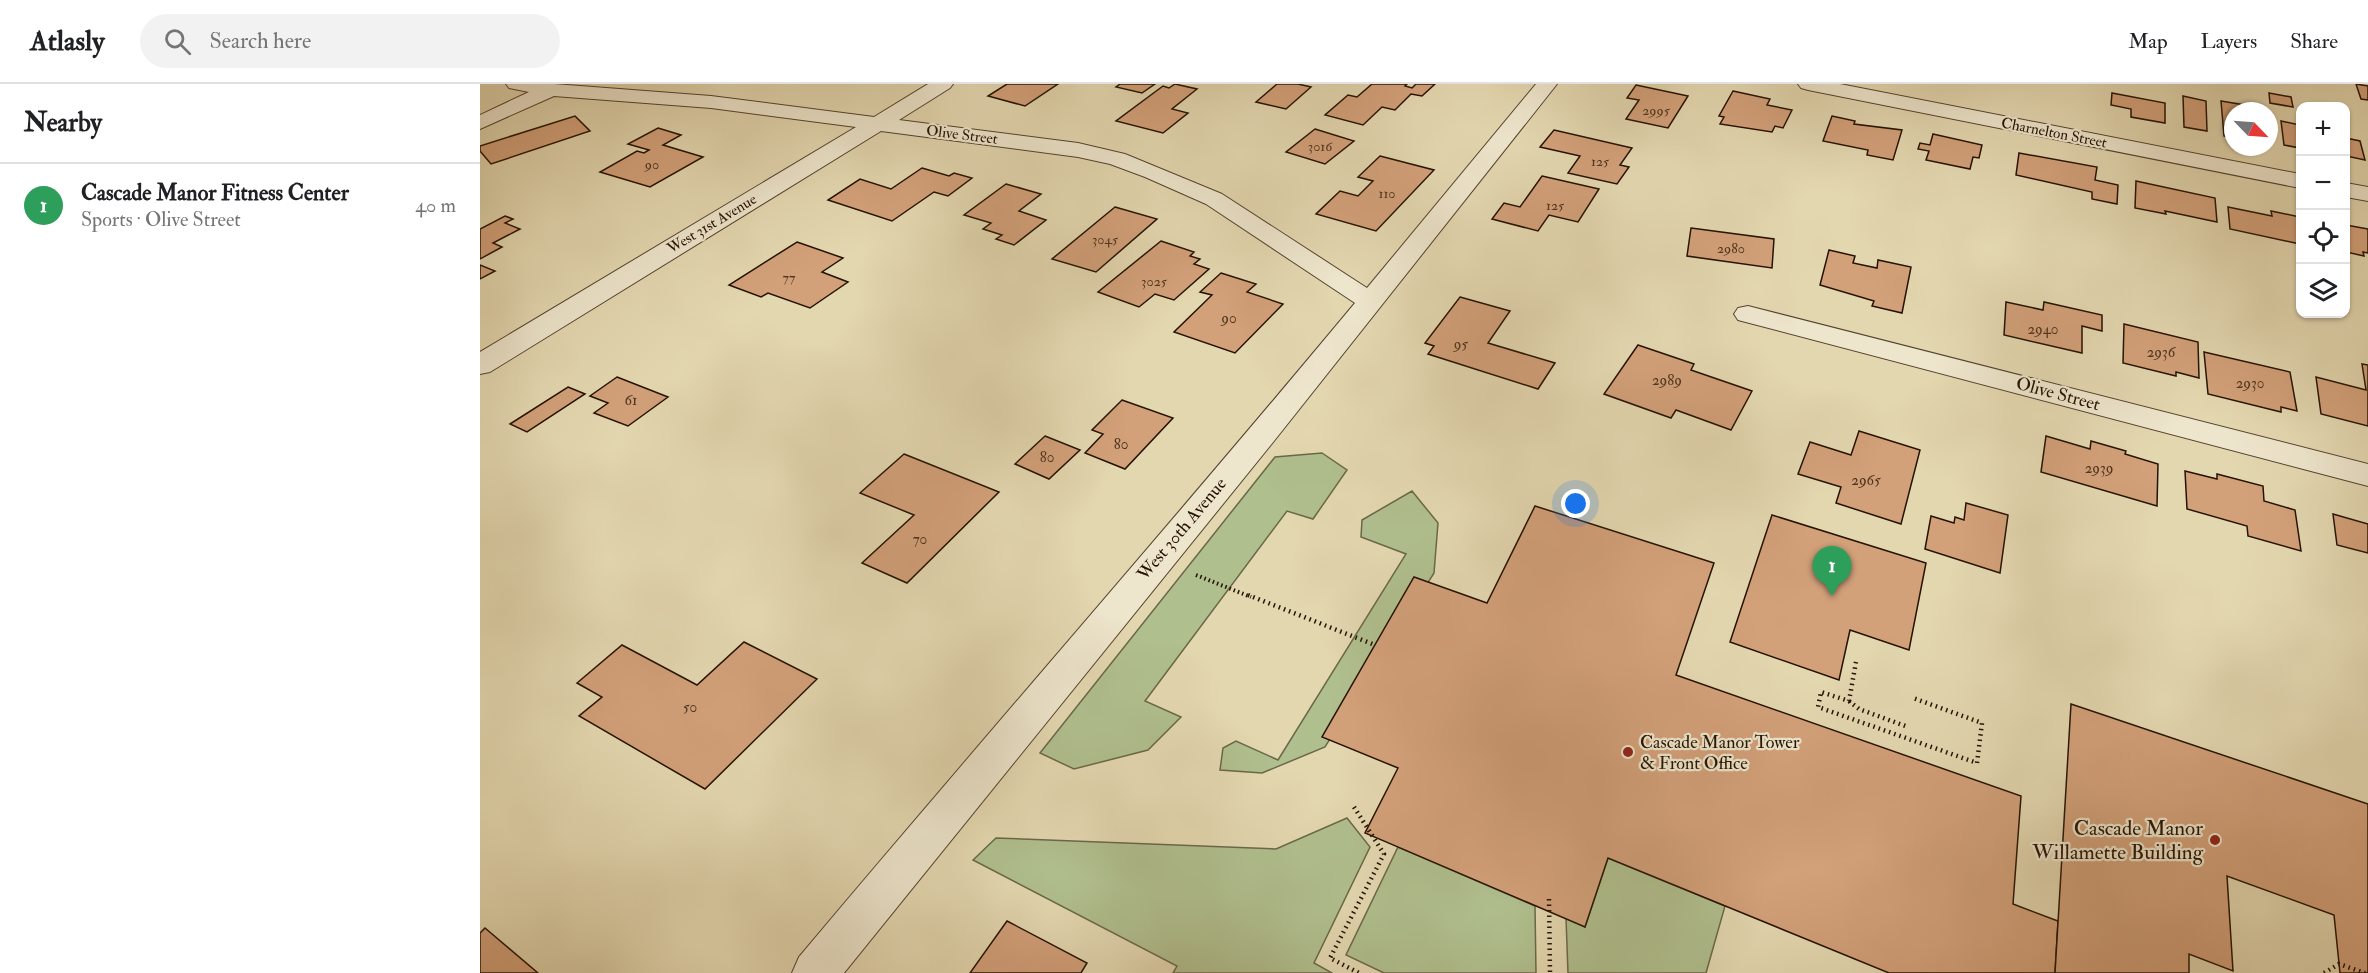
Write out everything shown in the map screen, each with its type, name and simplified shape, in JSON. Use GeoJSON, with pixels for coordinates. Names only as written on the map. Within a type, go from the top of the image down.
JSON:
{"type":"FeatureCollection","features":[{"type":"Feature","properties":{"kind":"street","name":"Olive Street"},"geometry":{"type":"LineString","coordinates":[[516,84],[551,90],[711,102],[1078,150],[1117,159],[1214,199],[1370,301]]}},
{"type":"Feature","properties":{"kind":"street","name":"West 31st Avenue"},"geometry":{"type":"LineString","coordinates":[[480,365],[943,84]]}},
{"type":"Feature","properties":{"kind":"street","name":"West 30th Avenue"},"geometry":{"type":"LineString","coordinates":[[816,973],[1547,84]]}},
{"type":"Feature","properties":{"kind":"street","name":"Charnelton Street"},"geometry":{"type":"LineString","coordinates":[[1808,84],[2296,180]]}},
{"type":"Feature","properties":{"kind":"street"},"geometry":{"type":"LineString","coordinates":[[480,123],[551,90]]}},
{"type":"Feature","properties":{"kind":"street"},"geometry":{"type":"LineString","coordinates":[[2350,191],[2368,194]]}},
{"type":"Feature","properties":{"kind":"street","name":"Olive Street"},"geometry":{"type":"LineString","coordinates":[[1749,314],[2368,475]]}},
{"type":"Feature","properties":{"kind":"path"},"geometry":{"type":"LineString","coordinates":[[1192,573],[1375,645]]}},
{"type":"Feature","properties":{"kind":"path"},"geometry":{"type":"LineString","coordinates":[[1849,701],[1857,662]]}},
{"type":"Feature","properties":{"kind":"path"},"geometry":{"type":"LineString","coordinates":[[1908,727],[1859,709],[1849,701],[1821,692],[1818,707],[1977,763],[1982,723],[1913,698]]}},
{"type":"Feature","properties":{"kind":"path"},"geometry":{"type":"LineString","coordinates":[[1354,807],[1384,854],[1330,958],[1359,973]]}},
{"type":"Feature","properties":{"kind":"path"},"geometry":{"type":"LineString","coordinates":[[1549,898],[1550,973]]}},
{"type":"Feature","properties":{"kind":"path"},"geometry":{"type":"LineString","coordinates":[[2324,973],[2339,964],[2365,973]]}},
{"type":"Feature","properties":{"kind":"green space"},"geometry":{"type":"Polygon","coordinates":[[[1322,453],[1347,470],[1313,519],[1287,511],[1145,701],[1181,717],[1148,750],[1074,769],[1040,753],[1275,457],[1322,453]]]}},
{"type":"Feature","properties":{"kind":"green space"},"geometry":{"type":"Polygon","coordinates":[[[1412,491],[1438,523],[1434,573],[1325,747],[1262,773],[1220,770],[1223,748],[1236,741],[1278,760],[1406,554],[1361,537],[1362,520],[1412,491]]]}},
{"type":"Feature","properties":{"kind":"green space"},"geometry":{"type":"Polygon","coordinates":[[[1347,818],[1370,847],[1314,963],[1332,973],[1173,973],[1177,966],[973,860],[996,838],[1276,849],[1347,818]]]}},
{"type":"Feature","properties":{"kind":"green space"},"geometry":{"type":"Polygon","coordinates":[[[1398,847],[1535,906],[1536,973],[1384,973],[1346,955],[1398,847]]]}},
{"type":"Feature","properties":{"kind":"green space"},"geometry":{"type":"Polygon","coordinates":[[[1608,858],[1725,906],[1706,973],[1568,973],[1566,918],[1585,927],[1608,858]]]}},
{"type":"Feature","properties":{"kind":"building"},"geometry":{"type":"Polygon","coordinates":[[[1007,84],[1058,84],[1025,106],[988,96],[1007,84]]]}},
{"type":"Feature","properties":{"kind":"building"},"geometry":{"type":"Polygon","coordinates":[[[1120,84],[1155,84],[1142,93],[1116,87],[1120,84]]]}},
{"type":"Feature","properties":{"kind":"building"},"geometry":{"type":"Polygon","coordinates":[[[1175,84],[1197,89],[1172,109],[1188,113],[1163,133],[1116,121],[1163,86],[1169,88],[1175,84]]]}},
{"type":"Feature","properties":{"kind":"building"},"geometry":{"type":"Polygon","coordinates":[[[1277,84],[1298,84],[1311,87],[1286,109],[1256,102],[1277,84]]]}},
{"type":"Feature","properties":{"kind":"building"},"geometry":{"type":"Polygon","coordinates":[[[1372,84],[1407,84],[1405,86],[1412,88],[1416,84],[1435,84],[1422,96],[1411,94],[1395,110],[1382,107],[1363,125],[1325,115],[1348,95],[1357,97],[1372,84]]]}},
{"type":"Feature","properties":{"kind":"building"},"geometry":{"type":"Polygon","coordinates":[[[2356,84],[2368,86],[2368,100],[2361,99],[2356,84]]]}},
{"type":"Feature","properties":{"kind":"building"},"geometry":{"type":"Polygon","coordinates":[[[1636,85],[1688,96],[1668,128],[1626,119],[1639,100],[1627,98],[1636,85]]]}},
{"type":"Feature","properties":{"kind":"building"},"geometry":{"type":"Polygon","coordinates":[[[1733,91],[1770,99],[1767,105],[1792,110],[1783,128],[1775,126],[1772,132],[1720,124],[1724,117],[1719,116],[1733,91]]]}},
{"type":"Feature","properties":{"kind":"building"},"geometry":{"type":"Polygon","coordinates":[[[2112,93],[2165,103],[2165,123],[2131,117],[2131,109],[2111,105],[2112,93]]]}},
{"type":"Feature","properties":{"kind":"building"},"geometry":{"type":"Polygon","coordinates":[[[2269,93],[2291,97],[2293,107],[2278,104],[2278,102],[2270,102],[2269,93]]]}},
{"type":"Feature","properties":{"kind":"building"},"geometry":{"type":"Polygon","coordinates":[[[2183,96],[2206,101],[2207,131],[2184,127],[2183,96]]]}},
{"type":"Feature","properties":{"kind":"building"},"geometry":{"type":"Polygon","coordinates":[[[2221,101],[2227,102],[2224,102],[2224,136],[2221,101]]]}},
{"type":"Feature","properties":{"kind":"building"},"geometry":{"type":"Polygon","coordinates":[[[575,116],[590,131],[491,164],[480,151],[480,146],[575,116]]]}},
{"type":"Feature","properties":{"kind":"building"},"geometry":{"type":"Polygon","coordinates":[[[1832,116],[1855,121],[1854,124],[1902,130],[1893,160],[1867,155],[1868,150],[1823,141],[1832,116]]]}},
{"type":"Feature","properties":{"kind":"building"},"geometry":{"type":"Polygon","coordinates":[[[2281,121],[2296,124],[2296,147],[2284,145],[2281,121]]]}},
{"type":"Feature","properties":{"kind":"building"},"geometry":{"type":"Polygon","coordinates":[[[658,128],[681,135],[663,145],[703,157],[650,187],[600,172],[637,151],[644,153],[649,150],[628,144],[658,128]]]}},
{"type":"Feature","properties":{"kind":"building"},"geometry":{"type":"Polygon","coordinates":[[[1315,129],[1354,141],[1325,164],[1286,152],[1315,129]]]}},
{"type":"Feature","properties":{"kind":"building"},"geometry":{"type":"Polygon","coordinates":[[[1554,130],[1632,148],[1620,165],[1629,167],[1617,184],[1568,173],[1580,156],[1540,147],[1554,130]]]}},
{"type":"Feature","properties":{"kind":"building"},"geometry":{"type":"Polygon","coordinates":[[[1933,134],[1982,145],[1979,158],[1973,157],[1970,169],[1926,160],[1929,151],[1918,149],[1920,143],[1930,145],[1933,134]]]}},
{"type":"Feature","properties":{"kind":"building"},"geometry":{"type":"Polygon","coordinates":[[[2350,139],[2360,141],[2365,160],[2350,157],[2350,139]]]}},
{"type":"Feature","properties":{"kind":"building"},"geometry":{"type":"Polygon","coordinates":[[[2019,153],[2097,167],[2095,180],[2118,185],[2117,204],[2092,199],[2092,192],[2016,175],[2019,153]]]}},
{"type":"Feature","properties":{"kind":"building"},"geometry":{"type":"Polygon","coordinates":[[[1380,156],[1434,170],[1376,231],[1316,214],[1340,191],[1358,196],[1373,181],[1358,177],[1380,156]]]}},
{"type":"Feature","properties":{"kind":"building"},"geometry":{"type":"Polygon","coordinates":[[[922,168],[949,176],[954,173],[972,178],[948,196],[934,192],[892,221],[828,200],[860,179],[891,189],[922,168]]]}},
{"type":"Feature","properties":{"kind":"building"},"geometry":{"type":"Polygon","coordinates":[[[1542,176],[1599,189],[1578,222],[1549,215],[1538,231],[1492,219],[1504,203],[1520,207],[1542,176]]]}},
{"type":"Feature","properties":{"kind":"building"},"geometry":{"type":"Polygon","coordinates":[[[2136,181],[2215,198],[2217,222],[2165,211],[2166,214],[2135,208],[2136,181]]]}},
{"type":"Feature","properties":{"kind":"building"},"geometry":{"type":"Polygon","coordinates":[[[1006,184],[1041,194],[1019,211],[1046,220],[1014,245],[996,239],[1002,235],[983,229],[991,223],[964,215],[1006,184]]]}},
{"type":"Feature","properties":{"kind":"building"},"geometry":{"type":"Polygon","coordinates":[[[1115,207],[1157,219],[1096,272],[1052,259],[1115,207]]]}},
{"type":"Feature","properties":{"kind":"building"},"geometry":{"type":"Polygon","coordinates":[[[2228,207],[2272,216],[2271,211],[2296,216],[2296,243],[2230,229],[2228,207]]]}},
{"type":"Feature","properties":{"kind":"building"},"geometry":{"type":"Polygon","coordinates":[[[505,216],[513,219],[505,223],[520,229],[493,243],[502,247],[480,259],[480,229],[505,216]]]}},
{"type":"Feature","properties":{"kind":"building"},"geometry":{"type":"Polygon","coordinates":[[[2350,226],[2368,229],[2368,253],[2363,252],[2364,256],[2350,253],[2350,226]]]}},
{"type":"Feature","properties":{"kind":"building"},"geometry":{"type":"Polygon","coordinates":[[[1691,228],[1774,239],[1772,268],[1687,256],[1691,228]]]}},
{"type":"Feature","properties":{"kind":"building"},"geometry":{"type":"Polygon","coordinates":[[[1161,241],[1194,252],[1190,256],[1200,259],[1194,264],[1209,269],[1174,300],[1155,294],[1139,307],[1098,292],[1161,241]]]}},
{"type":"Feature","properties":{"kind":"building"},"geometry":{"type":"Polygon","coordinates":[[[797,242],[843,258],[822,272],[848,282],[810,308],[768,293],[761,297],[729,285],[797,242]]]}},
{"type":"Feature","properties":{"kind":"building"},"geometry":{"type":"Polygon","coordinates":[[[1829,250],[1855,256],[1853,263],[1877,268],[1878,260],[1911,267],[1902,313],[1872,306],[1874,301],[1820,285],[1829,250]]]}},
{"type":"Feature","properties":{"kind":"building"},"geometry":{"type":"Polygon","coordinates":[[[480,265],[495,271],[480,279],[480,265]]]}},
{"type":"Feature","properties":{"kind":"building"},"geometry":{"type":"Polygon","coordinates":[[[1221,273],[1256,284],[1247,292],[1283,304],[1235,353],[1174,332],[1212,295],[1200,292],[1221,273]]]}},
{"type":"Feature","properties":{"kind":"building"},"geometry":{"type":"Polygon","coordinates":[[[1460,297],[1510,311],[1488,343],[1555,363],[1538,389],[1428,354],[1434,346],[1425,343],[1460,297]]]}},
{"type":"Feature","properties":{"kind":"building"},"geometry":{"type":"Polygon","coordinates":[[[2006,302],[2043,310],[2044,302],[2102,315],[2102,331],[2082,326],[2082,353],[2004,335],[2006,302]]]}},
{"type":"Feature","properties":{"kind":"building"},"geometry":{"type":"Polygon","coordinates":[[[2124,324],[2198,342],[2199,378],[2176,372],[2176,376],[2123,363],[2124,324]]]}},
{"type":"Feature","properties":{"kind":"building"},"geometry":{"type":"Polygon","coordinates":[[[1638,345],[1694,364],[1691,370],[1752,391],[1731,430],[1676,410],[1671,418],[1604,394],[1638,345]]]}},
{"type":"Feature","properties":{"kind":"building"},"geometry":{"type":"Polygon","coordinates":[[[2204,352],[2290,372],[2297,411],[2281,407],[2281,412],[2208,394],[2204,352]]]}},
{"type":"Feature","properties":{"kind":"building"},"geometry":{"type":"Polygon","coordinates":[[[2362,364],[2368,365],[2368,426],[2321,414],[2316,377],[2366,390],[2362,364]]]}},
{"type":"Feature","properties":{"kind":"building"},"geometry":{"type":"Polygon","coordinates":[[[617,377],[668,397],[628,426],[594,413],[608,403],[590,396],[617,377]]]}},
{"type":"Feature","properties":{"kind":"building"},"geometry":{"type":"Polygon","coordinates":[[[568,387],[585,394],[527,432],[510,424],[568,387]]]}},
{"type":"Feature","properties":{"kind":"building"},"geometry":{"type":"Polygon","coordinates":[[[1122,400],[1173,418],[1125,469],[1085,453],[1103,434],[1092,430],[1122,400]]]}},
{"type":"Feature","properties":{"kind":"building"},"geometry":{"type":"Polygon","coordinates":[[[1859,431],[1920,450],[1901,524],[1836,503],[1841,487],[1798,474],[1810,442],[1851,455],[1859,431]]]}},
{"type":"Feature","properties":{"kind":"building"},"geometry":{"type":"Polygon","coordinates":[[[1045,436],[1080,450],[1049,479],[1015,464],[1045,436]]]}},
{"type":"Feature","properties":{"kind":"building"},"geometry":{"type":"Polygon","coordinates":[[[2046,436],[2090,449],[2091,441],[2126,451],[2125,454],[2158,464],[2157,506],[2041,472],[2046,436]]]}},
{"type":"Feature","properties":{"kind":"building"},"geometry":{"type":"Polygon","coordinates":[[[904,454],[999,492],[907,583],[862,563],[914,515],[860,493],[904,454]]]}},
{"type":"Feature","properties":{"kind":"building"},"geometry":{"type":"Polygon","coordinates":[[[2185,471],[2217,479],[2217,474],[2263,486],[2264,501],[2295,510],[2301,551],[2248,536],[2247,526],[2187,509],[2185,471]]]}},
{"type":"Feature","properties":{"kind":"building"},"geometry":{"type":"Polygon","coordinates":[[[1966,503],[2008,515],[2000,573],[1925,549],[1931,516],[1954,523],[1955,517],[1964,520],[1966,503]]]}},
{"type":"Feature","properties":{"kind":"building","name":"Cascade Manor Tower & Front Office"},"geometry":{"type":"Polygon","coordinates":[[[1535,506],[1714,563],[1676,675],[2021,796],[2013,904],[2058,921],[2055,973],[1889,973],[1608,858],[1585,927],[1365,833],[1398,768],[1322,737],[1414,577],[1487,603],[1535,506]]]}},
{"type":"Feature","properties":{"kind":"building"},"geometry":{"type":"Polygon","coordinates":[[[2333,514],[2368,524],[2368,553],[2337,545],[2333,514]]]}},
{"type":"Feature","properties":{"kind":"building"},"geometry":{"type":"Polygon","coordinates":[[[1772,515],[1926,563],[1909,650],[1850,630],[1839,680],[1730,642],[1772,515]]]}},
{"type":"Feature","properties":{"kind":"building"},"geometry":{"type":"Polygon","coordinates":[[[744,642],[817,679],[705,789],[579,716],[602,697],[577,683],[622,645],[697,685],[744,642]]]}},
{"type":"Feature","properties":{"kind":"building","name":"Cascade Manor Willamette Building"},"geometry":{"type":"Polygon","coordinates":[[[2071,704],[2368,804],[2368,973],[2340,973],[2334,915],[2227,876],[2233,971],[2189,954],[2189,973],[2055,973],[2071,704]]]}},
{"type":"Feature","properties":{"kind":"building"},"geometry":{"type":"Polygon","coordinates":[[[1007,921],[1087,963],[1081,973],[970,973],[1007,921]]]}},
{"type":"Feature","properties":{"kind":"building"},"geometry":{"type":"Polygon","coordinates":[[[485,928],[538,973],[480,973],[480,933],[485,928]]]}},
{"type":"Feature","properties":{"kind":"place","name":"Cascade Manor Fitness Center"},"geometry":{"type":"Point","coordinates":[1832,596]}},
{"type":"Feature","properties":{"kind":"place","name":"Cascade Manor Tower & Front Office"},"geometry":{"type":"Point","coordinates":[1628,752]}},
{"type":"Feature","properties":{"kind":"place","name":"Cascade Manor Willamette Building"},"geometry":{"type":"Point","coordinates":[2215,840]}}]}
